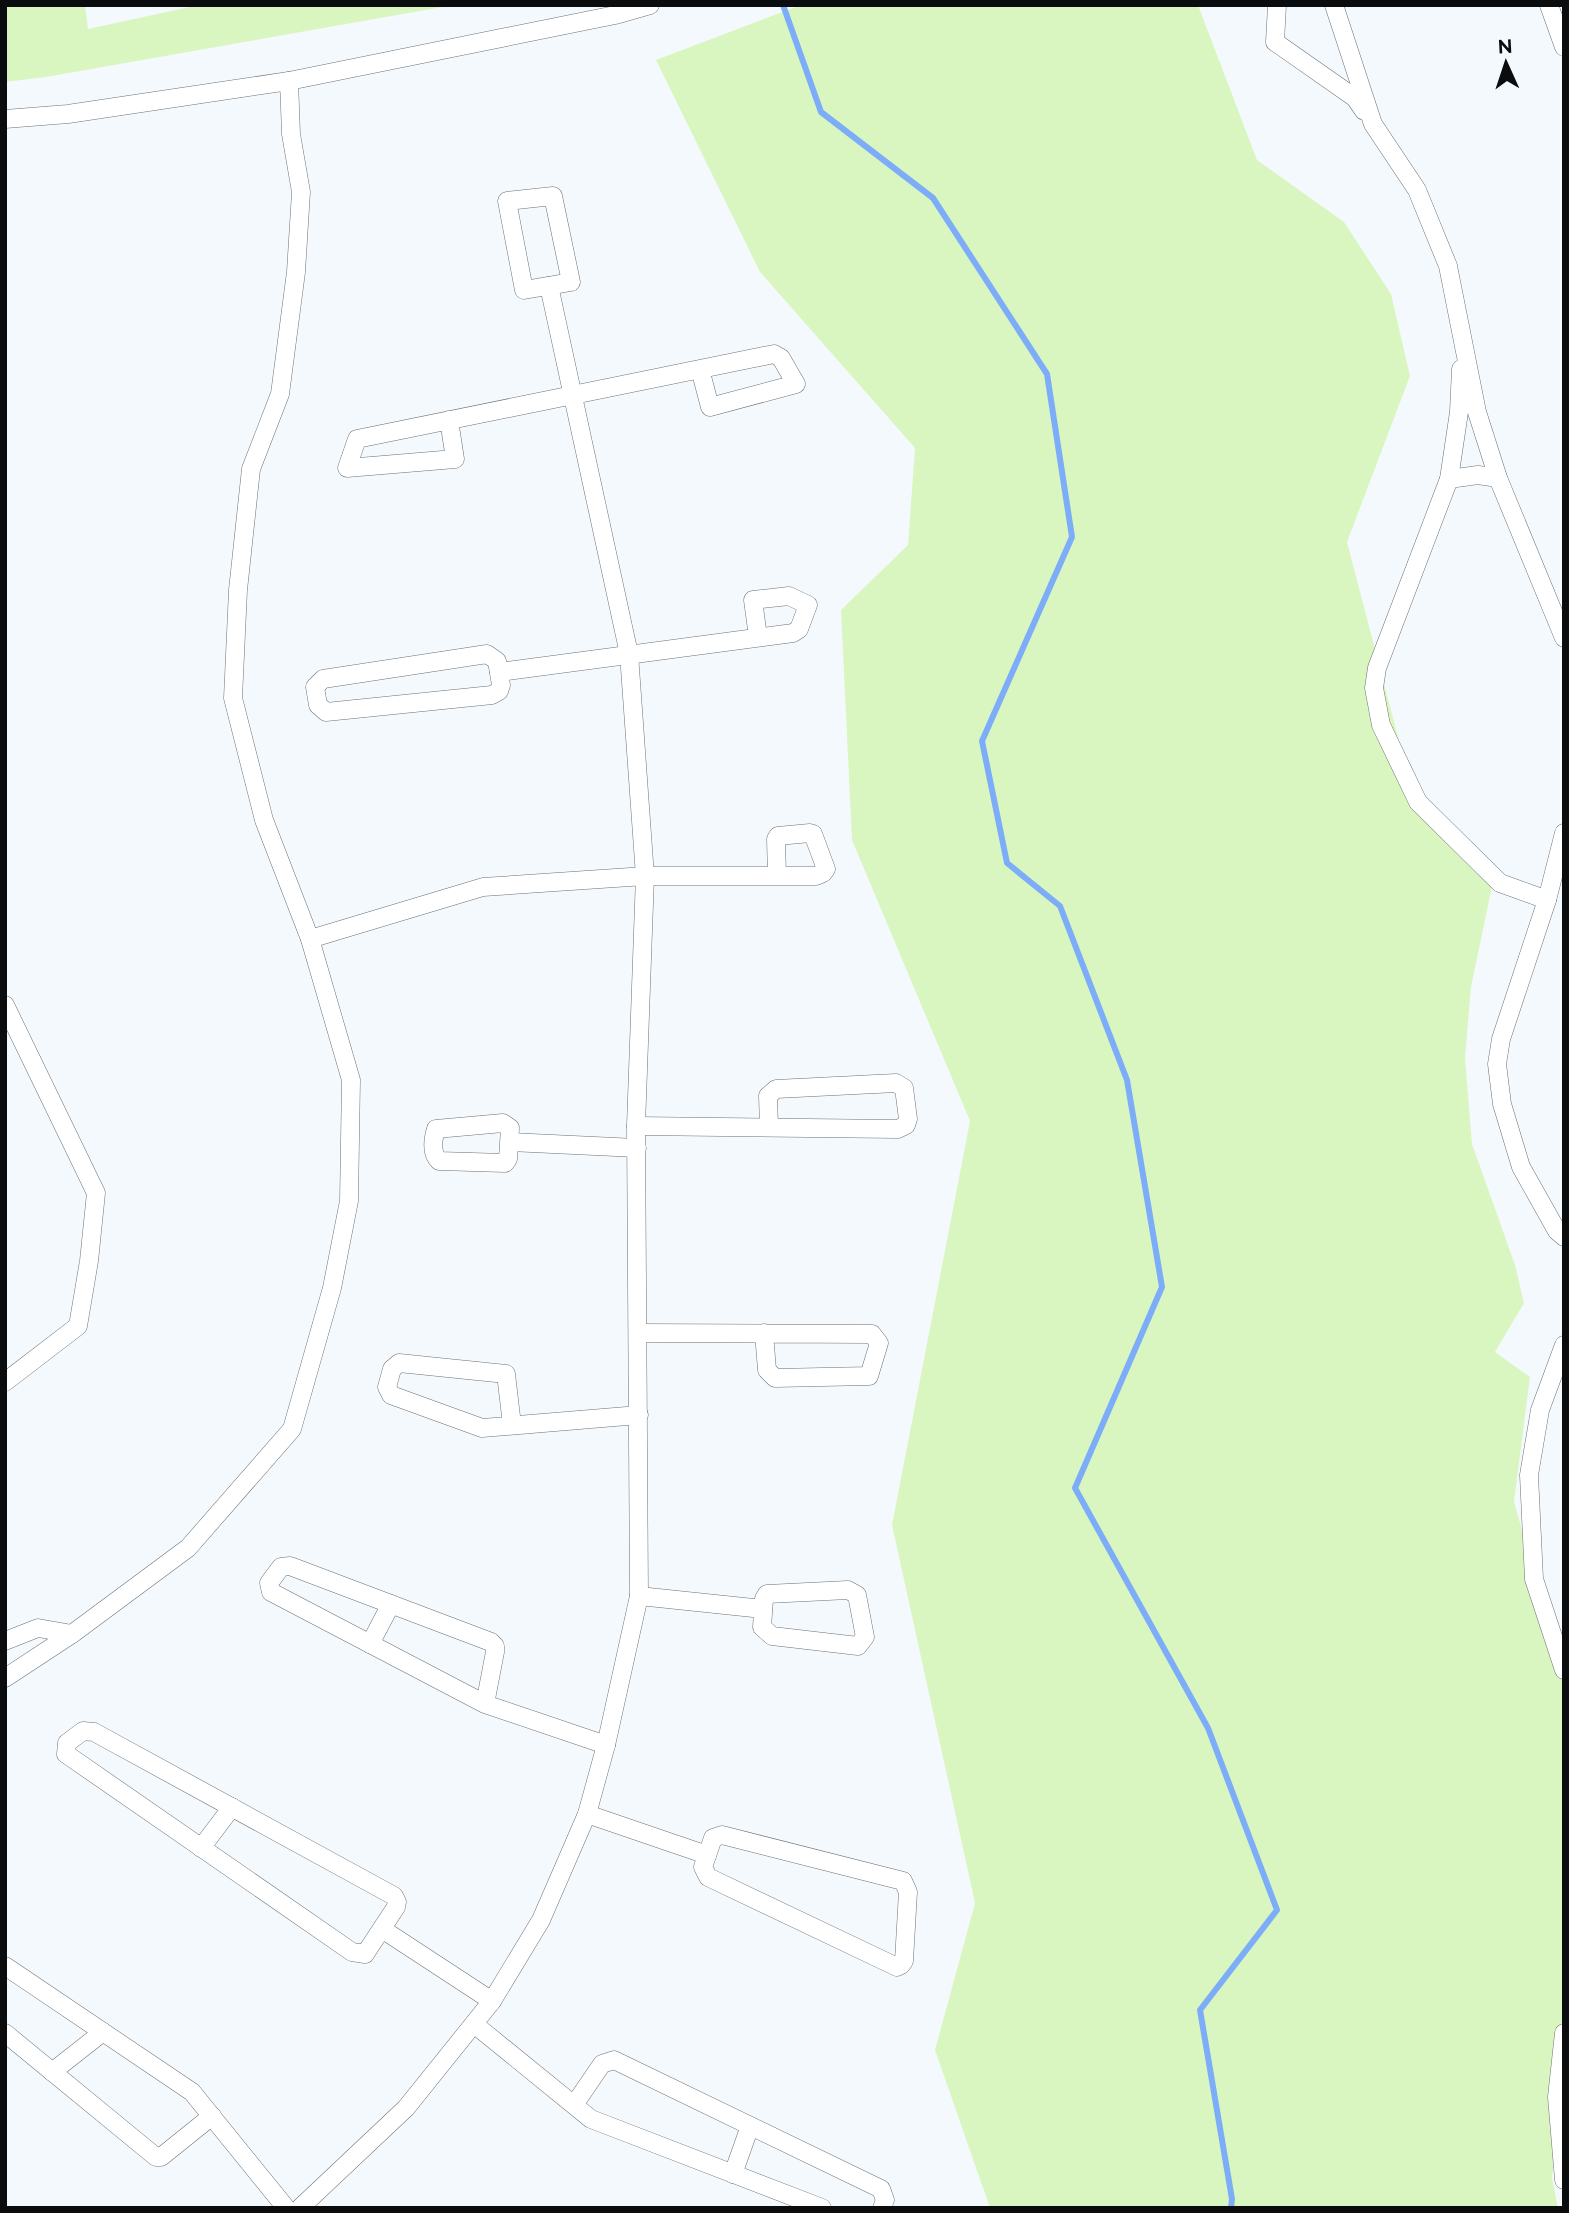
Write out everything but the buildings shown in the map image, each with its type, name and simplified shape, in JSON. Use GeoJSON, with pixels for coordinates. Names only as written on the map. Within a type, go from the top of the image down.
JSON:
{"type":"FeatureCollection","features":[{"type":"Feature","properties":{"kind":"street"},"geometry":{"type":"LineString","coordinates":[[5,119],[68,114],[289,80],[615,15],[650,5]]}},
{"type":"Feature","properties":{"kind":"street"},"geometry":{"type":"LineString","coordinates":[[1277,5],[1275,42],[1355,98],[1417,190],[1448,265],[1477,412],[1498,478],[1564,638]]}},
{"type":"Feature","properties":{"kind":"street"},"geometry":{"type":"LineString","coordinates":[[1334,5],[1373,124]]}},
{"type":"Feature","properties":{"kind":"street"},"geometry":{"type":"LineString","coordinates":[[1549,5],[1564,47]]}},
{"type":"Feature","properties":{"kind":"street"},"geometry":{"type":"LineString","coordinates":[[5,1678],[72,1634],[188,1548],[292,1430],[332,1288],[349,1201],[351,1080],[310,939],[264,820],[233,698],[237,590],[250,469],[280,394],[296,272],[301,192],[291,135],[289,80]]}},
{"type":"Feature","properties":{"kind":"street"},"geometry":{"type":"LineString","coordinates":[[553,196],[571,282],[549,286],[524,290],[507,201],[553,196]]}},
{"type":"Feature","properties":{"kind":"street"},"geometry":{"type":"LineString","coordinates":[[305,2206],[406,2108],[492,2001],[541,1920],[587,1814],[606,1745],[639,1595],[636,1126],[645,876],[629,654],[549,286]]}},
{"type":"Feature","properties":{"kind":"street"},"geometry":{"type":"LineString","coordinates":[[1462,345],[1459,412],[1449,479],[1377,668],[1374,688],[1381,725],[1418,802],[1500,883],[1547,900]]}},
{"type":"Feature","properties":{"kind":"street"},"geometry":{"type":"LineString","coordinates":[[449,420],[455,459],[347,468],[357,439],[449,420],[700,369],[774,354],[781,358],[796,383],[710,407],[700,369]]}},
{"type":"Feature","properties":{"kind":"street"},"geometry":{"type":"LineString","coordinates":[[1449,479],[1478,475],[1498,478]]}},
{"type":"Feature","properties":{"kind":"street"},"geometry":{"type":"LineString","coordinates":[[499,672],[758,637]]}},
{"type":"Feature","properties":{"kind":"street"},"geometry":{"type":"LineString","coordinates":[[487,654],[497,660],[499,672],[501,685],[499,691],[492,695],[326,712],[318,705],[315,687],[323,679],[487,654]]}},
{"type":"Feature","properties":{"kind":"street"},"geometry":{"type":"LineString","coordinates":[[1564,833],[1547,900],[1502,1039],[1497,1064],[1502,1104],[1521,1167],[1557,1231],[1564,1237]]}},
{"type":"Feature","properties":{"kind":"street"},"geometry":{"type":"LineString","coordinates":[[310,939],[483,887],[645,876],[777,876]]}},
{"type":"Feature","properties":{"kind":"street"},"geometry":{"type":"LineString","coordinates":[[5,1005],[96,1193],[89,1261],[78,1325],[5,1382]]}},
{"type":"Feature","properties":{"kind":"street"},"geometry":{"type":"LineString","coordinates":[[636,1126],[769,1128],[898,1129],[906,1125],[908,1119],[904,1088],[896,1083],[776,1089],[768,1096],[769,1128]]}},
{"type":"Feature","properties":{"kind":"street"},"geometry":{"type":"LineString","coordinates":[[510,1142],[637,1148]]}},
{"type":"Feature","properties":{"kind":"street"},"geometry":{"type":"LineString","coordinates":[[638,1333],[764,1333],[872,1334],[879,1343],[869,1376],[775,1378],[767,1370],[764,1333]]}},
{"type":"Feature","properties":{"kind":"street"},"geometry":{"type":"LineString","coordinates":[[1564,1346],[1540,1410],[1529,1475],[1534,1579],[1560,1642],[1564,1670]]}},
{"type":"Feature","properties":{"kind":"street"},"geometry":{"type":"LineString","coordinates":[[512,1425],[506,1374],[399,1363],[392,1369],[387,1387],[391,1395],[482,1427],[512,1425],[639,1415]]}},
{"type":"Feature","properties":{"kind":"street"},"geometry":{"type":"LineString","coordinates":[[485,1704],[495,1652],[495,1646],[491,1642],[290,1566],[281,1567],[269,1583],[271,1591],[485,1704],[606,1745]]}},
{"type":"Feature","properties":{"kind":"street"},"geometry":{"type":"LineString","coordinates":[[848,1590],[857,1595],[865,1637],[858,1646],[772,1636],[762,1627],[763,1609],[764,1599],[772,1592],[848,1590]]}},
{"type":"Feature","properties":{"kind":"street"},"geometry":{"type":"LineString","coordinates":[[639,1595],[763,1609]]}},
{"type":"Feature","properties":{"kind":"street"},"geometry":{"type":"LineString","coordinates":[[370,1644],[391,1604]]}},
{"type":"Feature","properties":{"kind":"street"},"geometry":{"type":"LineString","coordinates":[[5,1641],[38,1628],[72,1634]]}},
{"type":"Feature","properties":{"kind":"street"},"geometry":{"type":"LineString","coordinates":[[83,1731],[94,1732],[232,1807],[394,1896],[396,1908],[365,1954],[352,1952],[66,1754],[65,1748],[67,1743],[83,1731]]}},
{"type":"Feature","properties":{"kind":"street"},"geometry":{"type":"LineString","coordinates":[[201,1848],[232,1807]]}},
{"type":"Feature","properties":{"kind":"street"},"geometry":{"type":"LineString","coordinates":[[587,1814],[707,1855]]}},
{"type":"Feature","properties":{"kind":"street"},"geometry":{"type":"LineString","coordinates":[[722,1835],[903,1881],[908,1892],[904,1961],[897,1967],[708,1877],[703,1867],[707,1855],[713,1838],[722,1835]]}},
{"type":"Feature","properties":{"kind":"street"},"geometry":{"type":"LineString","coordinates":[[382,1929],[492,2001]]}},
{"type":"Feature","properties":{"kind":"street"},"geometry":{"type":"LineString","coordinates":[[5,1966],[192,2092],[286,2208]]}},
{"type":"Feature","properties":{"kind":"street"},"geometry":{"type":"LineString","coordinates":[[474,2024],[591,2119],[822,2208]]}},
{"type":"Feature","properties":{"kind":"street"},"geometry":{"type":"LineString","coordinates":[[52,2072],[103,2032]]}},
{"type":"Feature","properties":{"kind":"street"},"geometry":{"type":"LineString","coordinates":[[5,2033],[156,2157],[161,2157],[212,2116]]}},
{"type":"Feature","properties":{"kind":"street"},"geometry":{"type":"LineString","coordinates":[[1564,2033],[1557,2097],[1564,2180]]}},
{"type":"Feature","properties":{"kind":"street"},"geometry":{"type":"LineString","coordinates":[[574,2105],[602,2064],[614,2060],[881,2189],[885,2200],[882,2208]]}},
{"type":"Feature","properties":{"kind":"street"},"geometry":{"type":"LineString","coordinates":[[733,2174],[750,2126]]}},
{"type":"Feature","properties":{"kind":"green space"},"geometry":{"type":"Polygon","coordinates":[[[5,5],[85,5],[88,29],[199,5],[454,5],[5,82],[5,5]]]}},
{"type":"Feature","properties":{"kind":"green space"},"geometry":{"type":"Polygon","coordinates":[[[801,5],[1198,5],[1257,160],[1344,222],[1391,294],[1410,376],[1347,542],[1415,802],[1495,872],[1471,987],[1465,1058],[1472,1144],[1515,1265],[1524,1303],[1495,1352],[1530,1377],[1514,1502],[1564,1677],[1564,2066],[1552,2178],[1558,2208],[990,2208],[935,2050],[975,1903],[892,1525],[970,1121],[852,840],[841,610],[908,545],[915,448],[760,272],[656,60],[801,5]]]}},
{"type":"Feature","properties":{"kind":"waterway"},"geometry":{"type":"LineString","coordinates":[[783,5],[821,112],[933,198],[1047,374],[1072,537],[982,741],[1007,863],[1060,906],[1127,1080],[1162,1287],[1075,1488],[1208,1728],[1277,1910],[1200,2010],[1232,2199],[1231,2208]]}}]}
